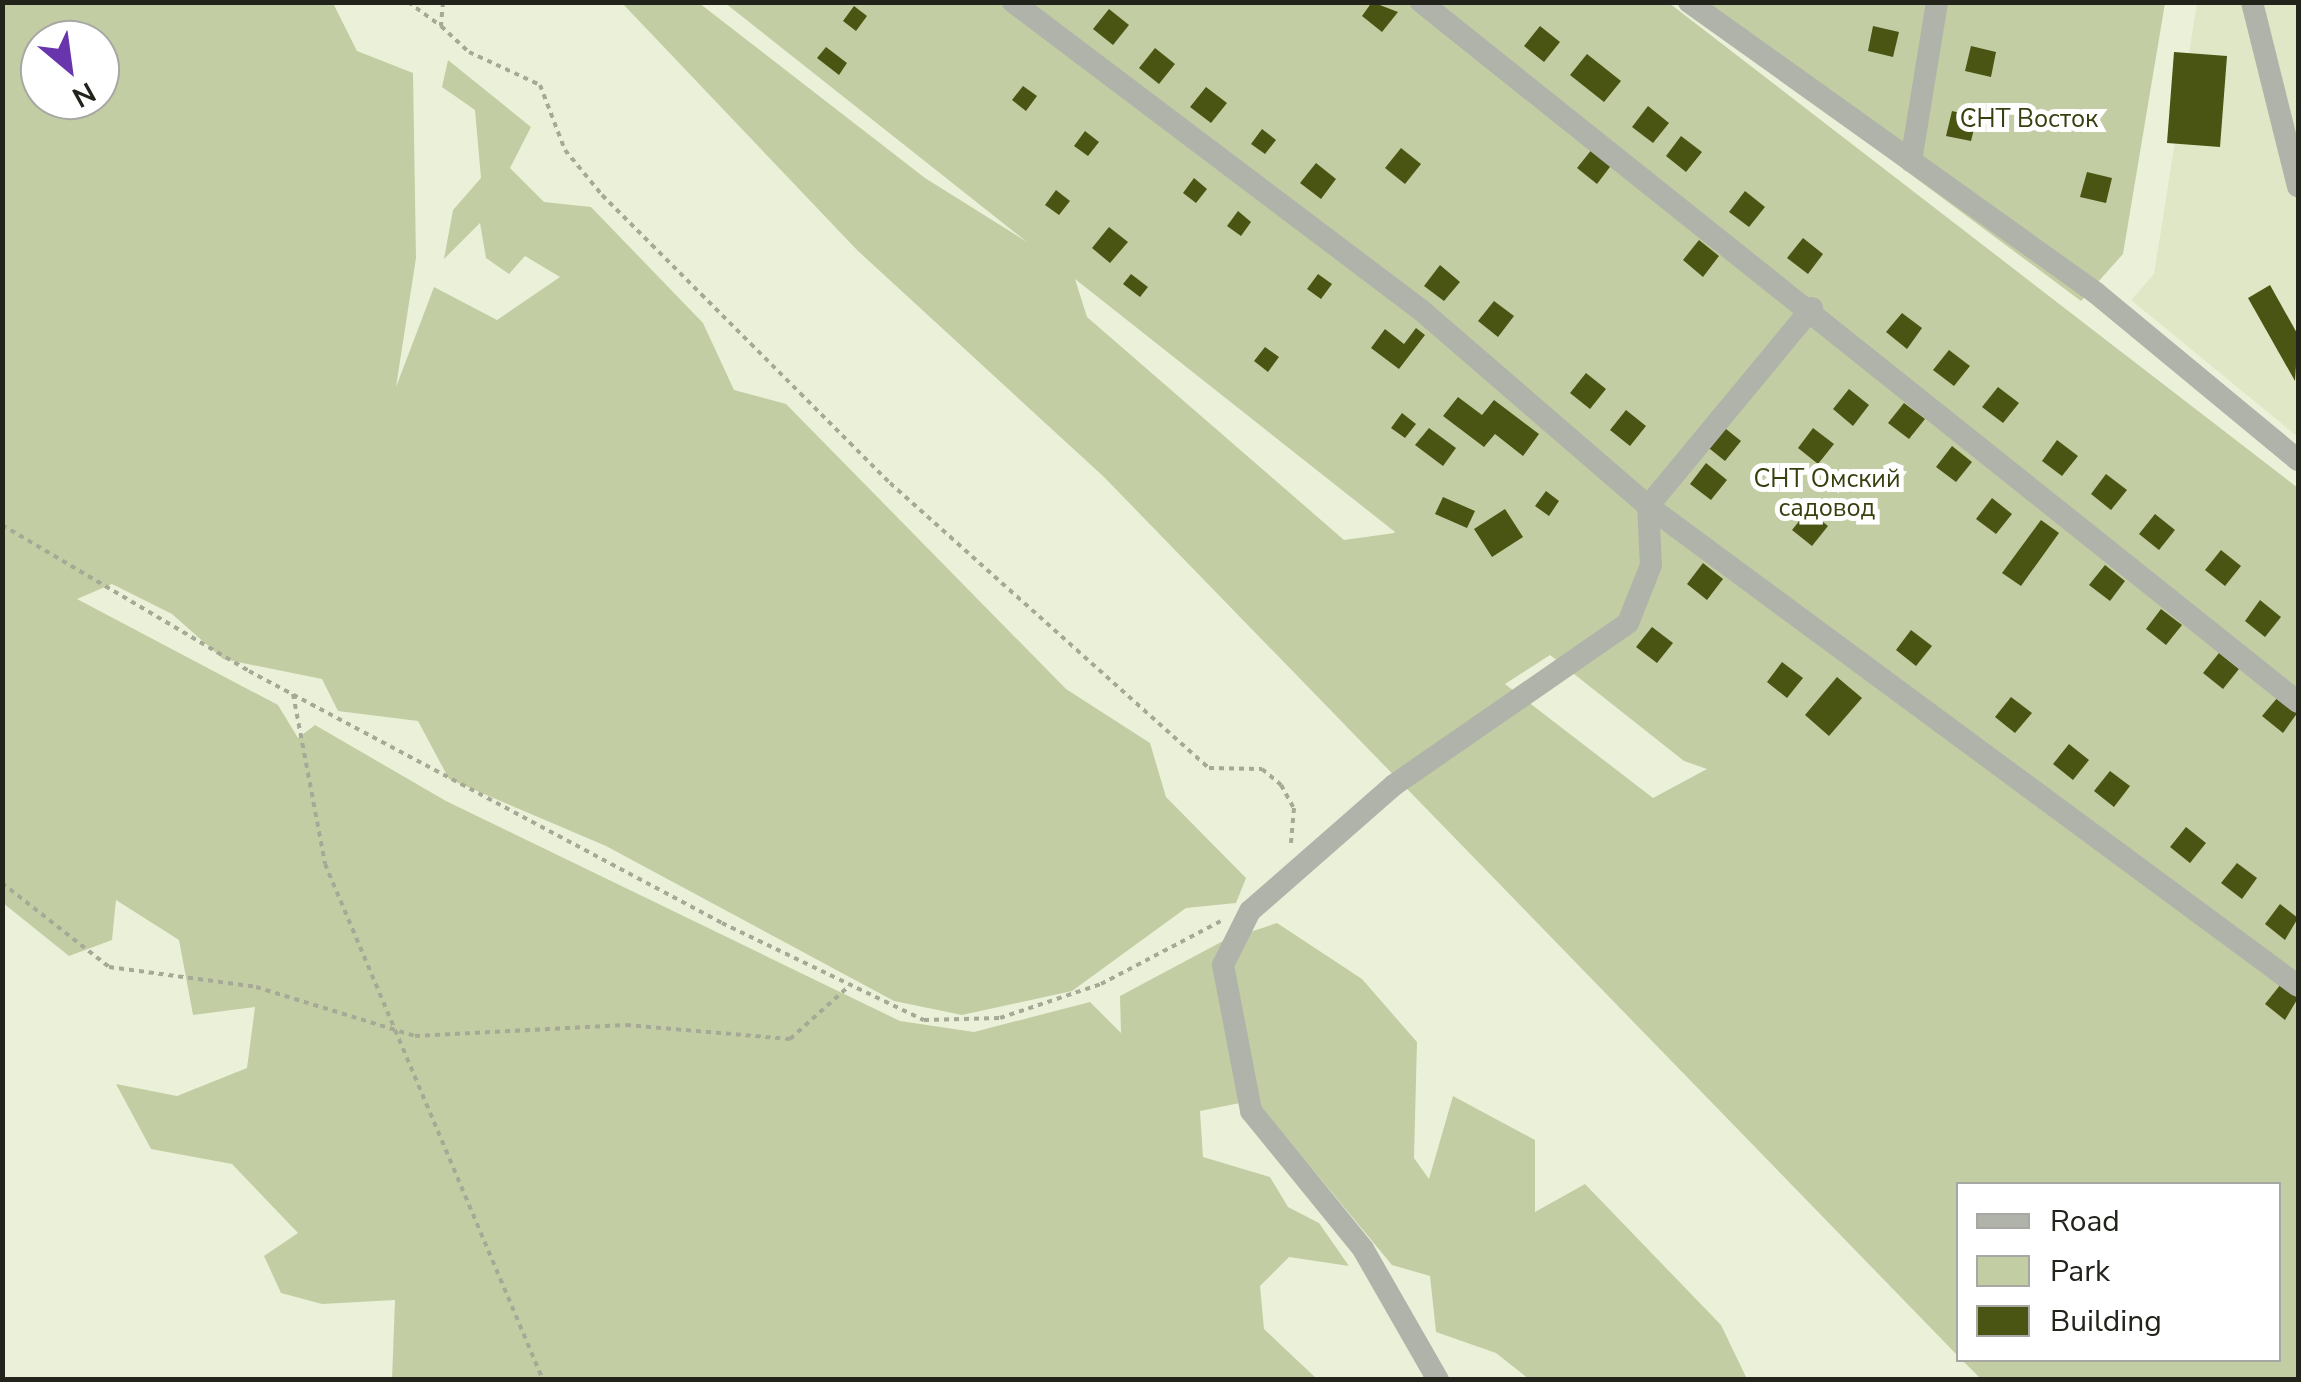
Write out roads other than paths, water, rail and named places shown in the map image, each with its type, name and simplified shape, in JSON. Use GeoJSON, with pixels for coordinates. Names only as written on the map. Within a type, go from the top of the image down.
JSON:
{"type":"FeatureCollection","features":[{"type":"Feature","properties":{"kind":"lane"},"geometry":{"type":"LineString","coordinates":[[1013,2],[1422,310],[1648,506],[2298,986]]}},
{"type":"Feature","properties":{"kind":"lane"},"geometry":{"type":"LineString","coordinates":[[1420,2],[1812,308],[2298,702]]}},
{"type":"Feature","properties":{"kind":"lane"},"geometry":{"type":"LineString","coordinates":[[1911,161],[1938,2]]}},
{"type":"Feature","properties":{"kind":"lane"},"geometry":{"type":"LineString","coordinates":[[2252,2],[2298,186]]}},
{"type":"Feature","properties":{"kind":"lane"},"geometry":{"type":"LineString","coordinates":[[1694,4],[2096,293],[2298,460]]}},
{"type":"Feature","properties":{"kind":"lane"},"geometry":{"type":"LineString","coordinates":[[1438,1380],[1363,1249],[1251,1111],[1223,965],[1250,912],[1394,784],[1628,624],[1651,565],[1648,506],[1812,308]]}},
{"type":"Feature","properties":{"kind":"park label","name":"СНТ Восток"},"geometry":{"type":"Point","coordinates":[2029,119]}},
{"type":"Feature","properties":{"kind":"park label","name":"СНТ Омский садовод"},"geometry":{"type":"Point","coordinates":[1827,494]}}]}
